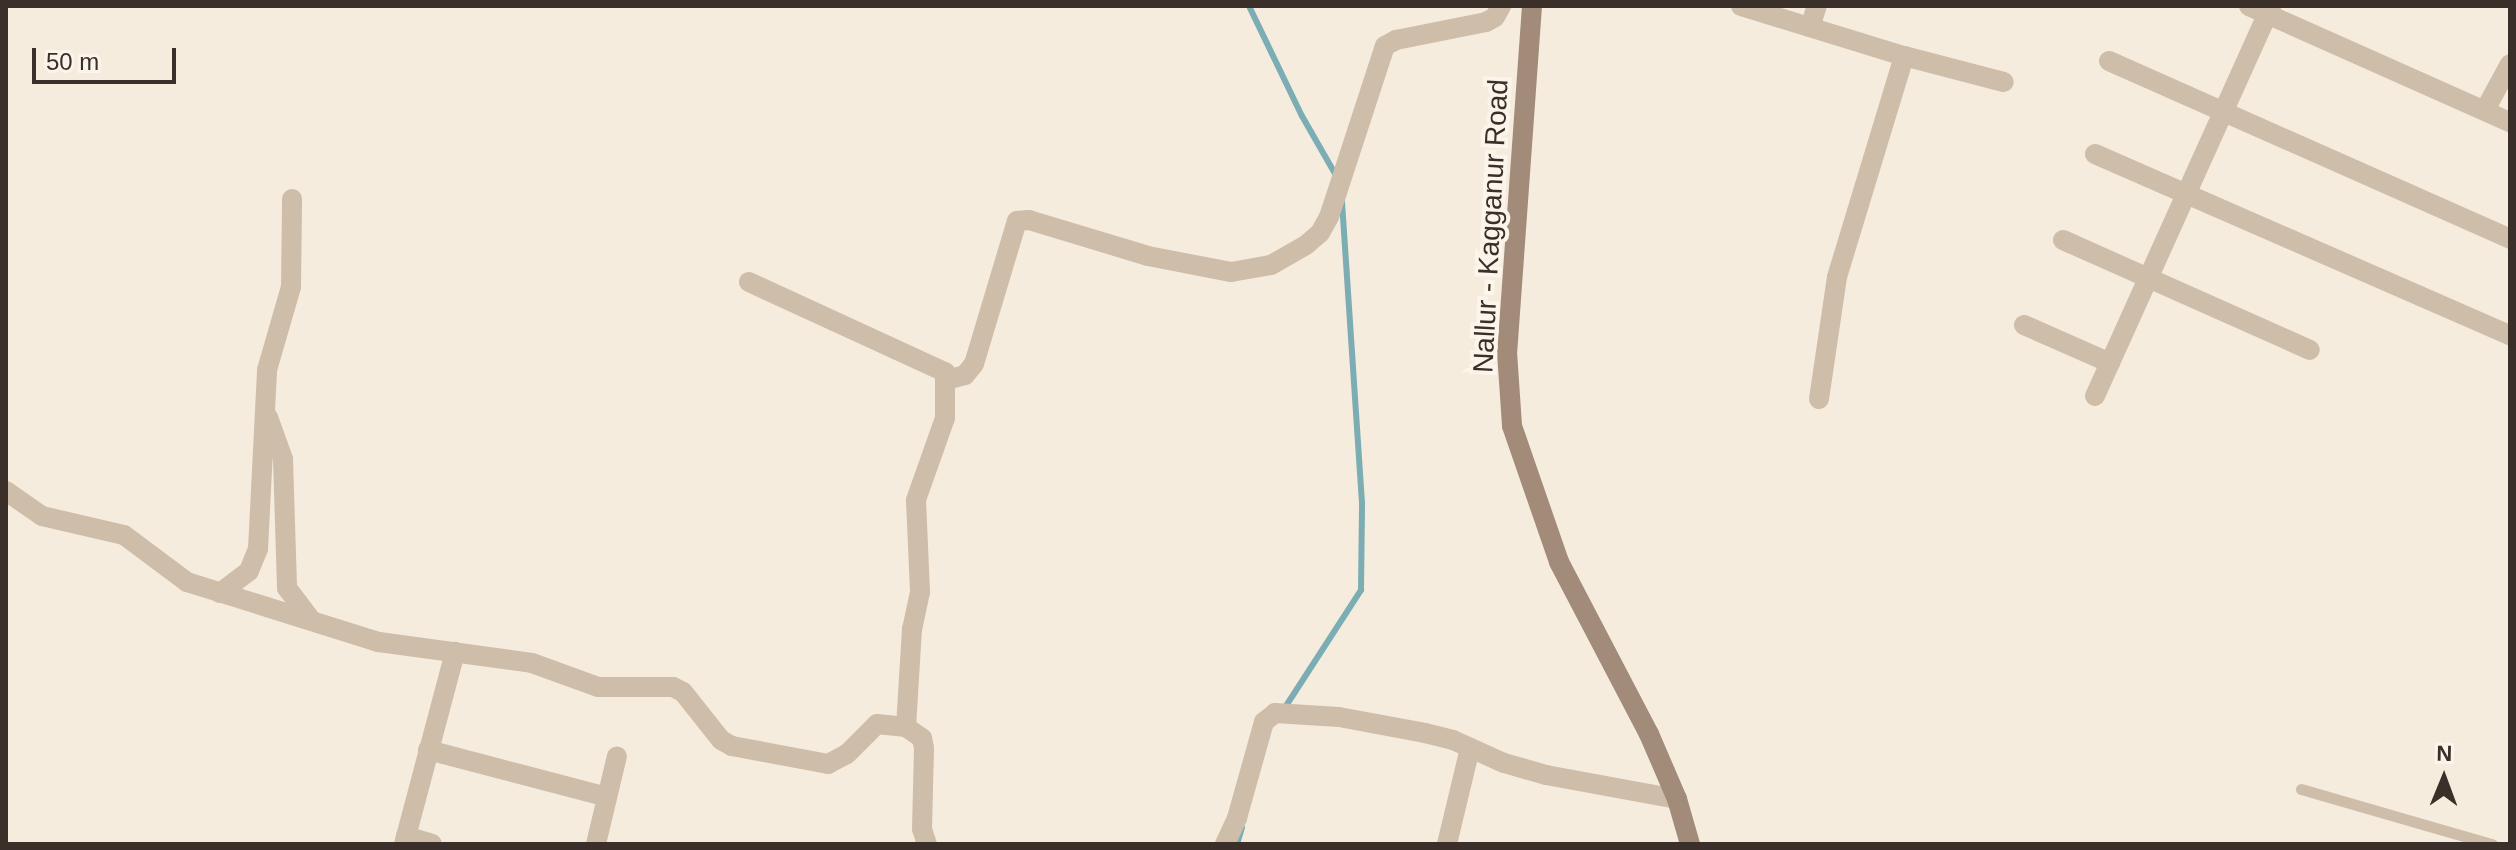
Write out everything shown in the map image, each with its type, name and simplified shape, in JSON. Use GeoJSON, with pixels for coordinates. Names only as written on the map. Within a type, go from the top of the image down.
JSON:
{"type":"FeatureCollection","features":[{"type":"Feature","properties":{"kind":"main road","name":"Nallur - Kagganur Road"},"geometry":{"type":"LineString","coordinates":[[1532,6],[1507,352],[1512,426],[1559,562],[1649,734],[1677,799],[1690,844]]}},
{"type":"Feature","properties":{"kind":"street"},"geometry":{"type":"LineString","coordinates":[[947,380],[965,375],[974,364],[1017,221],[1029,220],[1148,256],[1231,272],[1271,265],[1306,245],[1320,233],[1329,217],[1385,46],[1396,40],[1486,22],[1495,17],[1501,6]]}},
{"type":"Feature","properties":{"kind":"street"},"geometry":{"type":"LineString","coordinates":[[1741,6],[1904,56],[2004,82]]}},
{"type":"Feature","properties":{"kind":"street"},"geometry":{"type":"LineString","coordinates":[[1810,27],[1817,6]]}},
{"type":"Feature","properties":{"kind":"street"},"geometry":{"type":"LineString","coordinates":[[2095,396],[2222,112],[2262,9],[2510,122]]}},
{"type":"Feature","properties":{"kind":"street"},"geometry":{"type":"LineString","coordinates":[[1819,399],[1837,277],[1904,56]]}},
{"type":"Feature","properties":{"kind":"street"},"geometry":{"type":"LineString","coordinates":[[2109,61],[2510,239]]}},
{"type":"Feature","properties":{"kind":"street"},"geometry":{"type":"LineString","coordinates":[[2485,110],[2510,64]]}},
{"type":"Feature","properties":{"kind":"street"},"geometry":{"type":"LineString","coordinates":[[2095,154],[2510,335]]}},
{"type":"Feature","properties":{"kind":"street"},"geometry":{"type":"LineString","coordinates":[[220,593],[249,571],[258,549],[267,370],[291,287],[292,199]]}},
{"type":"Feature","properties":{"kind":"street"},"geometry":{"type":"LineString","coordinates":[[2063,240],[2310,350]]}},
{"type":"Feature","properties":{"kind":"street"},"geometry":{"type":"LineString","coordinates":[[749,282],[940,367],[947,380],[945,418],[916,500],[920,592],[912,629],[906,727]]}},
{"type":"Feature","properties":{"kind":"street"},"geometry":{"type":"LineString","coordinates":[[2024,325],[2110,363]]}},
{"type":"Feature","properties":{"kind":"street"},"geometry":{"type":"LineString","coordinates":[[265,410],[283,459],[287,588],[313,622]]}},
{"type":"Feature","properties":{"kind":"street"},"geometry":{"type":"LineString","coordinates":[[6,491],[42,516],[124,535],[178,578],[379,642],[532,663],[598,687],[673,687],[683,692],[721,740],[732,746],[828,764],[847,754],[877,724],[906,727],[922,738],[924,748],[922,829],[927,844]]}},
{"type":"Feature","properties":{"kind":"street"},"geometry":{"type":"LineString","coordinates":[[432,844],[405,840],[455,652]]}},
{"type":"Feature","properties":{"kind":"street"},"geometry":{"type":"LineString","coordinates":[[1225,844],[1237,818],[1264,722],[1275,713],[1339,717],[1425,733],[1504,763],[1546,775],[1677,799]]}},
{"type":"Feature","properties":{"kind":"street"},"geometry":{"type":"LineString","coordinates":[[1447,844],[1470,748]]}},
{"type":"Feature","properties":{"kind":"street"},"geometry":{"type":"LineString","coordinates":[[428,750],[607,797]]}},
{"type":"Feature","properties":{"kind":"street"},"geometry":{"type":"LineString","coordinates":[[596,844],[617,756]]}},
{"type":"Feature","properties":{"kind":"lane"},"geometry":{"type":"LineString","coordinates":[[2301,789],[2492,844]]}},
{"type":"Feature","properties":{"kind":"waterway"},"geometry":{"type":"LineString","coordinates":[[1249,6],[1302,116],[1337,177]]}},
{"type":"Feature","properties":{"kind":"waterway"},"geometry":{"type":"LineString","coordinates":[[1284,709],[1361,590],[1362,503],[1342,199]]}},
{"type":"Feature","properties":{"kind":"waterway"},"geometry":{"type":"LineString","coordinates":[[1237,844],[1242,828]]}}]}
